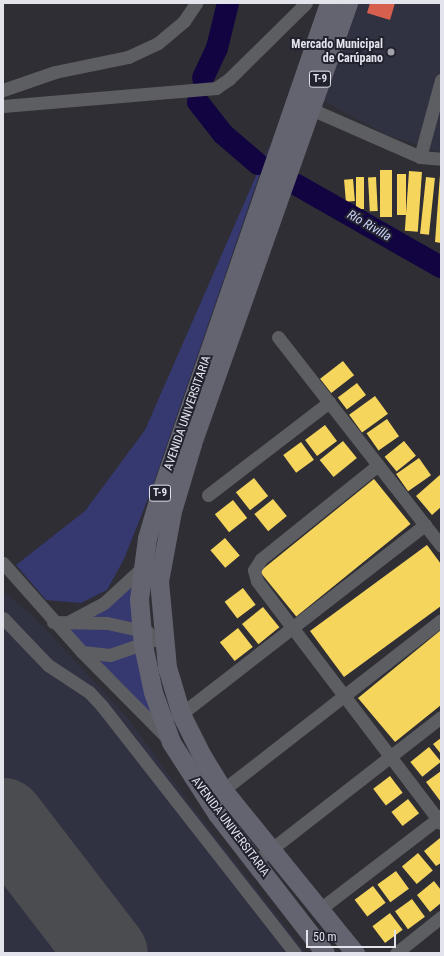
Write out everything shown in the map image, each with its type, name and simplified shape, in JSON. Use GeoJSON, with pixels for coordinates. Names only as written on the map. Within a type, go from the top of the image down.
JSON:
{"type":"FeatureCollection","features":[{"type":"Feature","properties":{"kind":"highway","name":"AVENIDA UNIVERSITARIA"},"geometry":{"type":"LineString","coordinates":[[329,3],[276,200],[172,511],[159,581],[162,637],[181,714],[223,790],[272,848],[355,953]]}},
{"type":"Feature","properties":{"kind":"highway","name":"T-9"},"geometry":{"type":"LineString","coordinates":[[302,105],[348,3]]}},
{"type":"Feature","properties":{"kind":"highway","name":"AVENIDA UNIVERSITARIA"},"geometry":{"type":"LineString","coordinates":[[302,105],[160,494],[141,570],[142,637],[153,692],[171,742],[192,779],[325,953]]}},
{"type":"Feature","properties":{"kind":"street"},"geometry":{"type":"LineString","coordinates":[[5,83],[128,57],[158,43],[184,21],[196,3]]}},
{"type":"Feature","properties":{"kind":"street"},"geometry":{"type":"LineString","coordinates":[[3,106],[216,88],[230,80],[306,3]]}},
{"type":"Feature","properties":{"kind":"street"},"geometry":{"type":"LineString","coordinates":[[420,157],[441,80]]}},
{"type":"Feature","properties":{"kind":"street"},"geometry":{"type":"LineString","coordinates":[[302,105],[420,157],[441,159]]}},
{"type":"Feature","properties":{"kind":"street"},"geometry":{"type":"LineString","coordinates":[[278,337],[441,546]]}},
{"type":"Feature","properties":{"kind":"street"},"geometry":{"type":"LineString","coordinates":[[208,495],[329,402]]}},
{"type":"Feature","properties":{"kind":"street"},"geometry":{"type":"LineString","coordinates":[[320,909],[440,819],[390,756],[257,581],[254,570],[261,559],[378,465]]}},
{"type":"Feature","properties":{"kind":"street"},"geometry":{"type":"LineString","coordinates":[[181,714],[293,629],[425,525]]}},
{"type":"Feature","properties":{"kind":"street"},"geometry":{"type":"LineString","coordinates":[[3,563],[52,622],[171,742]]}},
{"type":"Feature","properties":{"kind":"street"},"geometry":{"type":"LineString","coordinates":[[66,623],[104,603],[141,570]]}},
{"type":"Feature","properties":{"kind":"street"},"geometry":{"type":"LineString","coordinates":[[3,618],[48,665],[89,692],[102,706],[295,953]]}},
{"type":"Feature","properties":{"kind":"street"},"geometry":{"type":"LineString","coordinates":[[223,790],[441,620]]}},
{"type":"Feature","properties":{"kind":"street"},"geometry":{"type":"LineString","coordinates":[[52,622],[107,623],[142,637],[162,637]]}},
{"type":"Feature","properties":{"kind":"street"},"geometry":{"type":"LineString","coordinates":[[82,652],[110,655],[142,637]]}},
{"type":"Feature","properties":{"kind":"street"},"geometry":{"type":"LineString","coordinates":[[256,861],[441,717]]}},
{"type":"Feature","properties":{"kind":"street"},"geometry":{"type":"LineString","coordinates":[[396,953],[441,917]]}},
{"type":"Feature","properties":{"kind":"shaded area","name":"Mercado Municipal de Carúpano"},"geometry":{"type":"Polygon","coordinates":[[[358,3],[441,3],[441,153],[385,134],[322,100],[358,3]]]}},
{"type":"Feature","properties":{"kind":"shaded area"},"geometry":{"type":"Polygon","coordinates":[[[270,144],[151,491],[124,559],[107,590],[81,603],[46,600],[16,565],[85,511],[145,430],[270,144]]]}},
{"type":"Feature","properties":{"kind":"shaded area"},"geometry":{"type":"Polygon","coordinates":[[[141,569],[139,599],[171,742],[53,622],[66,623],[141,569]]]}},
{"type":"Feature","properties":{"kind":"shaded area"},"geometry":{"type":"Polygon","coordinates":[[[3,591],[33,616],[128,718],[187,800],[306,953],[3,953],[3,591]]]}},
{"type":"Feature","properties":{"kind":"building: Homes"},"geometry":{"type":"Polygon","coordinates":[[[380,170],[392,170],[392,217],[380,217],[380,170]]]}},
{"type":"Feature","properties":{"kind":"building: Homes"},"geometry":{"type":"Polygon","coordinates":[[[409,171],[422,172],[418,232],[405,231],[409,171]]]}},
{"type":"Feature","properties":{"kind":"building: Homes"},"geometry":{"type":"Polygon","coordinates":[[[397,174],[406,174],[406,215],[397,215],[397,174]]]}},
{"type":"Feature","properties":{"kind":"building: Homes"},"geometry":{"type":"Polygon","coordinates":[[[441,175],[441,243],[435,242],[441,175]]]}},
{"type":"Feature","properties":{"kind":"building: Homes"},"geometry":{"type":"Polygon","coordinates":[[[356,177],[364,177],[364,209],[356,209],[356,177]]]}},
{"type":"Feature","properties":{"kind":"building: Homes"},"geometry":{"type":"Polygon","coordinates":[[[368,177],[376,177],[378,211],[370,211],[368,177]]]}},
{"type":"Feature","properties":{"kind":"building: Homes"},"geometry":{"type":"Polygon","coordinates":[[[426,177],[435,178],[429,235],[420,234],[426,177]]]}},
{"type":"Feature","properties":{"kind":"building: Homes"},"geometry":{"type":"Polygon","coordinates":[[[353,179],[355,201],[346,202],[344,180],[353,179]]]}},
{"type":"Feature","properties":{"kind":"building: Homes"},"geometry":{"type":"Polygon","coordinates":[[[343,361],[354,375],[331,393],[320,379],[343,361]]]}},
{"type":"Feature","properties":{"kind":"building: Homes"},"geometry":{"type":"Polygon","coordinates":[[[357,383],[366,395],[347,409],[338,397],[357,383]]]}},
{"type":"Feature","properties":{"kind":"building: Homes"},"geometry":{"type":"Polygon","coordinates":[[[375,396],[388,414],[362,433],[349,415],[375,396]]]}},
{"type":"Feature","properties":{"kind":"building: Homes"},"geometry":{"type":"Polygon","coordinates":[[[387,419],[399,436],[379,451],[367,433],[387,419]]]}},
{"type":"Feature","properties":{"kind":"building: Homes"},"geometry":{"type":"Polygon","coordinates":[[[325,425],[337,441],[317,456],[305,440],[325,425]]]}},
{"type":"Feature","properties":{"kind":"building: Homes"},"geometry":{"type":"Polygon","coordinates":[[[343,441],[357,458],[334,477],[320,460],[343,441]]]}},
{"type":"Feature","properties":{"kind":"building: Homes"},"geometry":{"type":"Polygon","coordinates":[[[404,441],[416,456],[397,471],[385,457],[404,441]]]}},
{"type":"Feature","properties":{"kind":"building: Homes"},"geometry":{"type":"Polygon","coordinates":[[[301,442],[314,460],[296,473],[283,455],[301,442]]]}},
{"type":"Feature","properties":{"kind":"building: Homes"},"geometry":{"type":"Polygon","coordinates":[[[419,458],[431,475],[408,491],[396,474],[419,458]]]}},
{"type":"Feature","properties":{"kind":"building: Homes"},"geometry":{"type":"Polygon","coordinates":[[[441,474],[441,507],[432,515],[416,496],[441,474]]]}},
{"type":"Feature","properties":{"kind":"building: Homes"},"geometry":{"type":"Polygon","coordinates":[[[254,478],[268,496],[250,510],[236,492],[254,478]]]}},
{"type":"Feature","properties":{"kind":"building: Homes"},"geometry":{"type":"Polygon","coordinates":[[[374,479],[411,524],[296,617],[260,572],[374,479]]]}},
{"type":"Feature","properties":{"kind":"building: Homes"},"geometry":{"type":"Polygon","coordinates":[[[273,499],[287,516],[268,531],[254,514],[273,499]]]}},
{"type":"Feature","properties":{"kind":"building: Homes"},"geometry":{"type":"Polygon","coordinates":[[[233,500],[247,518],[229,532],[215,514],[233,500]]]}},
{"type":"Feature","properties":{"kind":"building: Homes"},"geometry":{"type":"Polygon","coordinates":[[[225,538],[240,556],[225,568],[210,550],[225,538]]]}},
{"type":"Feature","properties":{"kind":"building: Homes"},"geometry":{"type":"Polygon","coordinates":[[[427,545],[441,564],[441,606],[344,677],[310,631],[427,545]]]}},
{"type":"Feature","properties":{"kind":"building: Homes"},"geometry":{"type":"Polygon","coordinates":[[[243,588],[256,605],[237,619],[225,602],[243,588]]]}},
{"type":"Feature","properties":{"kind":"building: Homes"},"geometry":{"type":"Polygon","coordinates":[[[263,607],[279,627],[258,644],[242,624],[263,607]]]}},
{"type":"Feature","properties":{"kind":"building: Homes"},"geometry":{"type":"Polygon","coordinates":[[[238,628],[253,647],[235,661],[220,642],[238,628]]]}},
{"type":"Feature","properties":{"kind":"building: Homes"},"geometry":{"type":"Polygon","coordinates":[[[441,630],[441,705],[395,742],[358,698],[441,630]]]}},
{"type":"Feature","properties":{"kind":"building: Homes"},"geometry":{"type":"Polygon","coordinates":[[[441,738],[441,754],[433,744],[441,738]]]}},
{"type":"Feature","properties":{"kind":"building: Homes"},"geometry":{"type":"Polygon","coordinates":[[[429,747],[441,762],[422,777],[410,762],[429,747]]]}},
{"type":"Feature","properties":{"kind":"building: Homes"},"geometry":{"type":"Polygon","coordinates":[[[441,771],[441,802],[426,782],[441,771]]]}},
{"type":"Feature","properties":{"kind":"building: Homes"},"geometry":{"type":"Polygon","coordinates":[[[390,776],[403,793],[386,805],[373,789],[390,776]]]}},
{"type":"Feature","properties":{"kind":"building: Homes"},"geometry":{"type":"Polygon","coordinates":[[[408,799],[419,813],[403,826],[391,812],[408,799]]]}},
{"type":"Feature","properties":{"kind":"building: Homes"},"geometry":{"type":"Polygon","coordinates":[[[440,838],[441,863],[436,866],[424,851],[440,838]]]}},
{"type":"Feature","properties":{"kind":"building: Homes"},"geometry":{"type":"Polygon","coordinates":[[[418,853],[433,871],[417,884],[402,866],[418,853]]]}},
{"type":"Feature","properties":{"kind":"building: Homes"},"geometry":{"type":"Polygon","coordinates":[[[396,871],[409,889],[390,902],[377,885],[396,871]]]}},
{"type":"Feature","properties":{"kind":"building: Homes"},"geometry":{"type":"Polygon","coordinates":[[[434,881],[441,890],[441,903],[430,912],[417,895],[434,881]]]}},
{"type":"Feature","properties":{"kind":"building: Homes"},"geometry":{"type":"Polygon","coordinates":[[[373,886],[386,903],[367,917],[355,900],[373,886]]]}},
{"type":"Feature","properties":{"kind":"building: Homes"},"geometry":{"type":"Polygon","coordinates":[[[412,899],[425,917],[408,929],[395,911],[412,899]]]}},
{"type":"Feature","properties":{"kind":"building: Homes"},"geometry":{"type":"Polygon","coordinates":[[[390,913],[403,930],[385,943],[372,926],[390,913]]]}},
{"type":"Feature","properties":{"kind":"building: Shops"},"geometry":{"type":"Polygon","coordinates":[[[370,3],[395,3],[390,20],[367,13],[370,3]]]}},
{"type":"Feature","properties":{"kind":"waterway","name":"Río Rivilla"},"geometry":{"type":"LineString","coordinates":[[203,78],[217,48],[228,3]]}},
{"type":"Feature","properties":{"kind":"waterway","name":"Río Rivilla"},"geometry":{"type":"LineString","coordinates":[[198,102],[223,134],[258,164]]}},
{"type":"Feature","properties":{"kind":"waterway","name":"Río Rivilla"},"geometry":{"type":"LineString","coordinates":[[297,185],[441,267]]}},
{"type":"Feature","properties":{"kind":"runway"},"geometry":{"type":"LineString","coordinates":[[3,818],[107,953]]}},
{"type":"Feature","properties":{"kind":"place","name":"Mercado Municipal de Carúpano"},"geometry":{"type":"Point","coordinates":[391,52]}}]}
